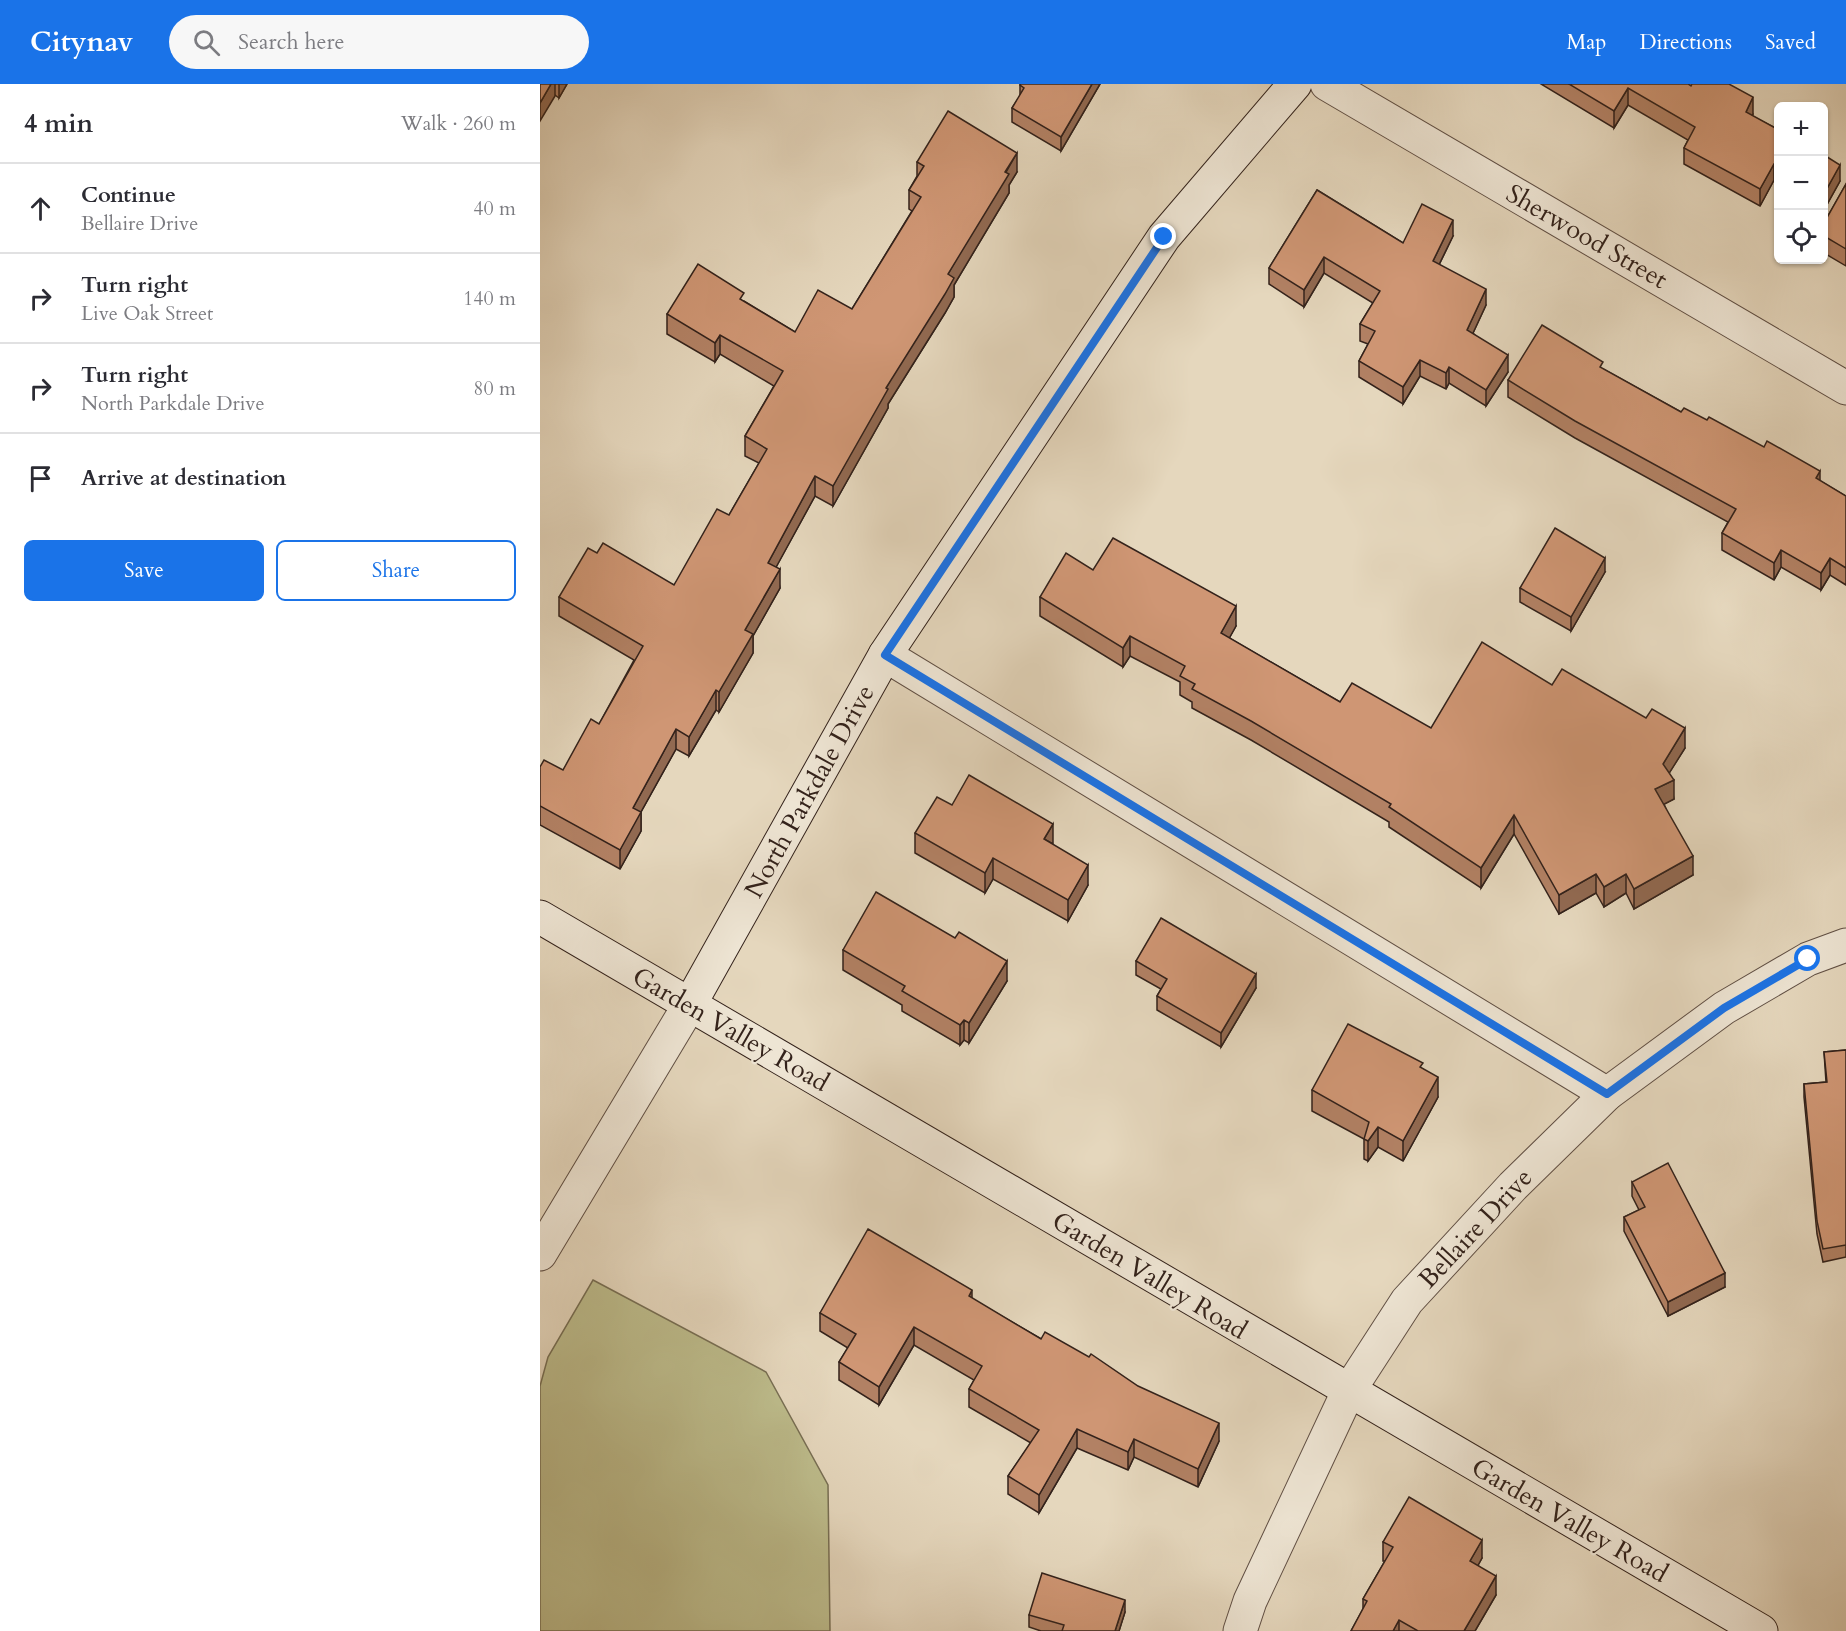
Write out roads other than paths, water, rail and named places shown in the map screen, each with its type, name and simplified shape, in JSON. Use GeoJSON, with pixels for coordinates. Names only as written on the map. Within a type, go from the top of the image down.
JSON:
{"type":"FeatureCollection","features":[{"type":"Feature","properties":{"kind":"street","name":"North Parkdale Drive"},"geometry":{"type":"LineString","coordinates":[[540,1254],[690,1004],[885,655],[1164,237],[1295,84]]}},
{"type":"Feature","properties":{"kind":"street","name":"Sherwood Street"},"geometry":{"type":"LineString","coordinates":[[1327,84],[1846,388]]}},
{"type":"Feature","properties":{"kind":"street"},"geometry":{"type":"LineString","coordinates":[[885,655],[1607,1094]]}},
{"type":"Feature","properties":{"kind":"street","name":"Garden Valley Road"},"geometry":{"type":"LineString","coordinates":[[540,917],[1348,1392],[1761,1631]]}},
{"type":"Feature","properties":{"kind":"street","name":"Bellaire Drive"},"geometry":{"type":"LineString","coordinates":[[1240,1631],[1250,1601],[1348,1392],[1407,1301],[1513,1185],[1607,1094],[1724,1008],[1808,959],[1846,945]]}}]}
